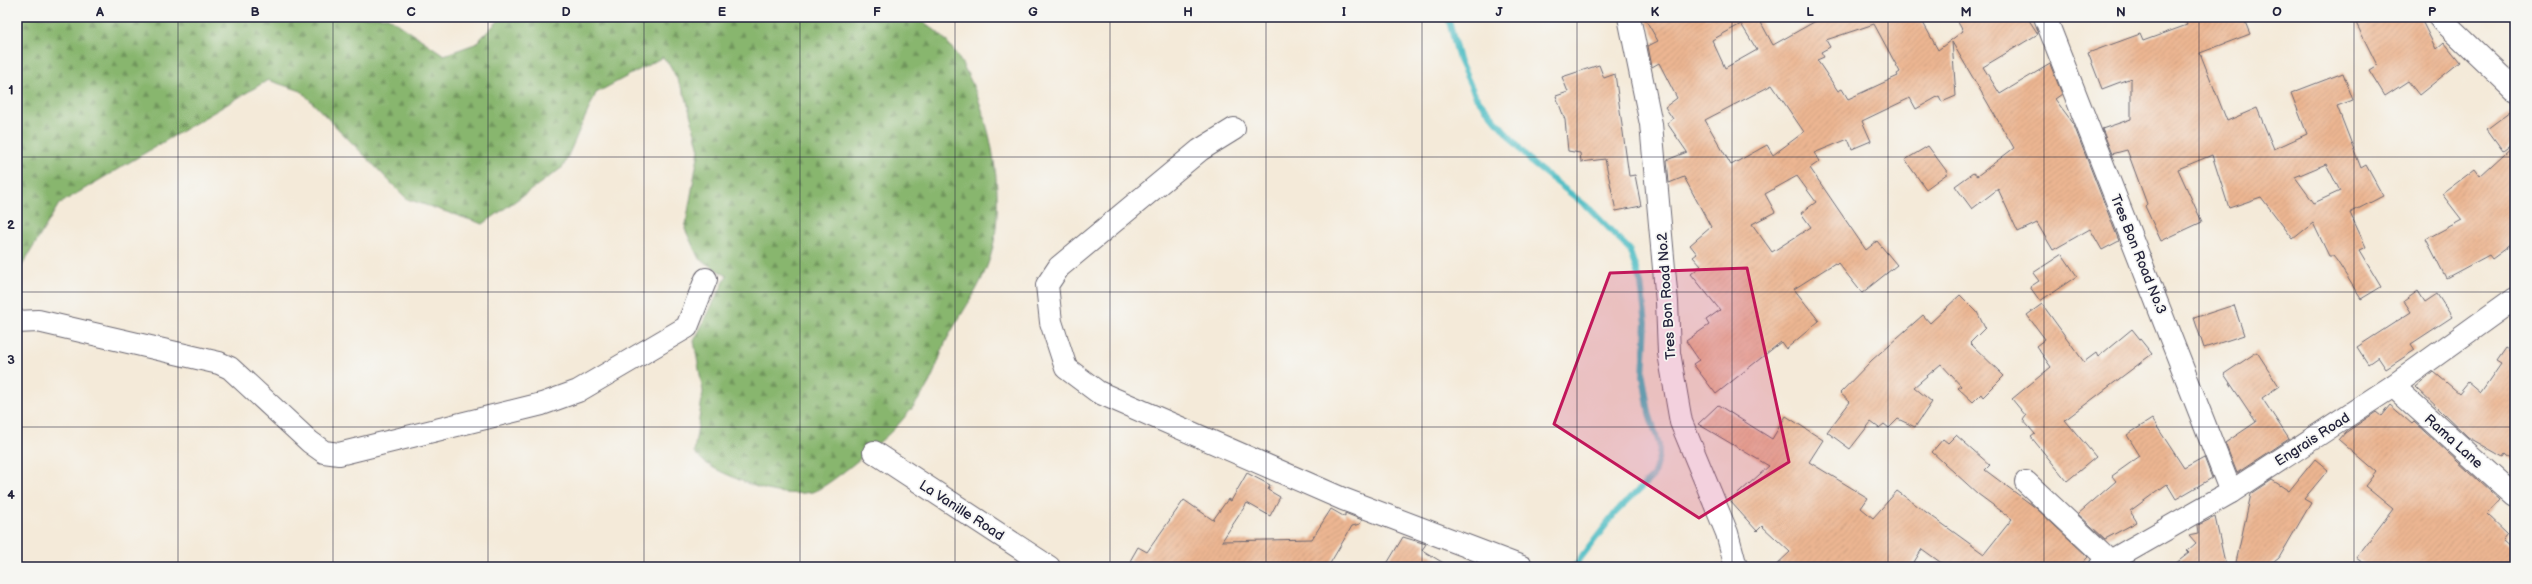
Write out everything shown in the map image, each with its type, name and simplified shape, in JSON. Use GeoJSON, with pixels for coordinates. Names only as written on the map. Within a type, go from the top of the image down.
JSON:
{"type":"FeatureCollection","features":[{"type":"Feature","properties":{"kind":"street","name":"Tres Bon Road No.2"},"geometry":{"type":"LineString","coordinates":[[1629,17],[1651,124],[1667,302],[1669,353],[1682,422],[1727,533],[1736,567]]}},
{"type":"Feature","properties":{"kind":"street","name":"Tres Bon Road No.3"},"geometry":{"type":"LineString","coordinates":[[2045,17],[2231,492]]}},
{"type":"Feature","properties":{"kind":"street"},"geometry":{"type":"LineString","coordinates":[[2439,17],[2515,90]]}},
{"type":"Feature","properties":{"kind":"street"},"geometry":{"type":"LineString","coordinates":[[1234,129],[1200,150],[1059,267],[1047,284],[1051,322],[1066,368],[1098,392],[1343,499],[1522,567]]}},
{"type":"Feature","properties":{"kind":"street"},"geometry":{"type":"LineString","coordinates":[[17,322],[38,322],[219,363],[230,368],[310,442],[324,452],[339,454],[542,404],[578,391],[687,326],[706,279]]}},
{"type":"Feature","properties":{"kind":"street","name":"Engrais Road"},"geometry":{"type":"LineString","coordinates":[[2104,564],[2231,492],[2392,386],[2515,298]]}},
{"type":"Feature","properties":{"kind":"street","name":"Rama Lane"},"geometry":{"type":"LineString","coordinates":[[2392,386],[2515,496]]}},
{"type":"Feature","properties":{"kind":"street","name":"La Vanille Road"},"geometry":{"type":"LineString","coordinates":[[874,452],[1049,567]]}},
{"type":"Feature","properties":{"kind":"street"},"geometry":{"type":"LineString","coordinates":[[2026,482],[2104,564]]}},
{"type":"Feature","properties":{"kind":"highlighted area"},"geometry":{"type":"Polygon","coordinates":[[[1747,268],[1789,462],[1699,518],[1554,424],[1610,273],[1747,268]]]}},
{"type":"Feature","properties":{"kind":"green space"},"geometry":{"type":"Polygon","coordinates":[[[17,17],[388,17],[444,55],[475,44],[502,17],[917,17],[939,34],[951,47],[976,92],[985,120],[992,148],[996,178],[997,206],[995,233],[990,258],[976,291],[946,341],[929,383],[916,403],[895,428],[852,466],[819,489],[812,492],[794,494],[769,491],[717,470],[699,458],[694,452],[703,392],[694,341],[727,276],[699,259],[685,229],[699,150],[686,97],[671,67],[663,57],[596,93],[563,167],[483,224],[407,199],[301,91],[268,80],[59,204],[17,274],[17,17]]]}},
{"type":"Feature","properties":{"kind":"building"},"geometry":{"type":"Polygon","coordinates":[[[1644,17],[1758,17],[1773,45],[1823,17],[1920,17],[1938,50],[1963,31],[1955,17],[2027,17],[2038,34],[1983,67],[2000,94],[2050,64],[2062,94],[2055,99],[2073,123],[2119,241],[2102,250],[2090,229],[2053,250],[2037,223],[2018,232],[1998,189],[1972,209],[1955,186],[1973,173],[1977,176],[2014,148],[1952,42],[1956,96],[1942,102],[1939,96],[1916,109],[1910,98],[1862,121],[1871,141],[1852,149],[1848,139],[1814,153],[1820,161],[1810,168],[1866,250],[1877,241],[1897,265],[1862,293],[1838,263],[1836,265],[1835,263],[1794,289],[1819,321],[1786,349],[1781,342],[1716,394],[1693,364],[1699,360],[1686,341],[1709,325],[1706,320],[1720,310],[1691,274],[1701,266],[1693,257],[1697,254],[1690,245],[1711,227],[1684,177],[1669,183],[1667,160],[1687,152],[1667,123],[1673,119],[1665,107],[1677,98],[1659,63],[1652,67],[1648,46],[1658,41],[1644,17]],[[1741,24],[1712,40],[1725,68],[1757,50],[1741,24]],[[1874,24],[1826,40],[1830,47],[1821,52],[1824,57],[1817,60],[1838,91],[1842,89],[1848,99],[1898,76],[1897,74],[1900,72],[1874,24]],[[1772,85],[1705,120],[1731,165],[1767,145],[1773,155],[1804,132],[1772,85]],[[1797,176],[1765,194],[1775,212],[1752,224],[1772,252],[1811,227],[1801,213],[1816,202],[1797,176]]]}},
{"type":"Feature","properties":{"kind":"building"},"geometry":{"type":"Polygon","coordinates":[[[2184,17],[2243,17],[2250,34],[2200,53],[2227,121],[2257,108],[2274,149],[2307,134],[2291,93],[2343,73],[2353,100],[2337,106],[2361,168],[2366,165],[2383,196],[2350,213],[2366,247],[2359,250],[2381,287],[2361,299],[2337,261],[2333,256],[2329,256],[2313,223],[2293,239],[2261,197],[2229,208],[2212,155],[2178,169],[2202,222],[2161,241],[2145,206],[2147,204],[2127,150],[2112,154],[2102,129],[2131,119],[2131,78],[2102,89],[2088,53],[2140,34],[2143,41],[2187,25],[2184,17]],[[2326,164],[2295,177],[2314,203],[2340,191],[2326,164]]]}},
{"type":"Feature","properties":{"kind":"building"},"geometry":{"type":"Polygon","coordinates":[[[2353,17],[2420,17],[2436,49],[2444,42],[2460,62],[2419,95],[2408,81],[2385,96],[2369,70],[2377,65],[2353,17]]]}},
{"type":"Feature","properties":{"kind":"building"},"geometry":{"type":"Polygon","coordinates":[[[1599,65],[1604,78],[1615,74],[1629,176],[1635,175],[1641,206],[1616,211],[1605,159],[1581,162],[1580,153],[1568,151],[1565,120],[1556,96],[1568,92],[1562,77],[1599,65]]]}},
{"type":"Feature","properties":{"kind":"building"},"geometry":{"type":"Polygon","coordinates":[[[2515,108],[2515,142],[2503,151],[2487,129],[2515,108]]]}},
{"type":"Feature","properties":{"kind":"building"},"geometry":{"type":"Polygon","coordinates":[[[2515,144],[2515,242],[2492,259],[2489,255],[2446,278],[2426,239],[2462,220],[2442,194],[2475,169],[2480,176],[2515,144]]]}},
{"type":"Feature","properties":{"kind":"building"},"geometry":{"type":"Polygon","coordinates":[[[1928,146],[1948,173],[1926,189],[1905,160],[1928,146]]]}},
{"type":"Feature","properties":{"kind":"building"},"geometry":{"type":"Polygon","coordinates":[[[2062,254],[2077,276],[2040,301],[2030,287],[2039,281],[2033,273],[2062,254]]]}},
{"type":"Feature","properties":{"kind":"building"},"geometry":{"type":"Polygon","coordinates":[[[2418,291],[2425,302],[2437,294],[2452,317],[2411,344],[2415,350],[2386,369],[2378,357],[2368,364],[2357,347],[2411,312],[2404,301],[2418,291]]]}},
{"type":"Feature","properties":{"kind":"building"},"geometry":{"type":"Polygon","coordinates":[[[1960,295],[1977,312],[1985,328],[1970,343],[2004,376],[1983,397],[1981,394],[1973,402],[1958,388],[1961,386],[1941,364],[1914,387],[1932,402],[1915,427],[1898,419],[1889,428],[1884,424],[1879,428],[1871,422],[1850,449],[1827,432],[1850,402],[1840,393],[1872,360],[1923,315],[1930,323],[1960,295]]]}},
{"type":"Feature","properties":{"kind":"building"},"geometry":{"type":"Polygon","coordinates":[[[2042,304],[2084,362],[2096,353],[2098,357],[2132,329],[2152,354],[2065,420],[2096,457],[2067,481],[2031,437],[2035,434],[2023,420],[2026,416],[2012,399],[2051,367],[2036,346],[2045,339],[2027,315],[2042,304]]]}},
{"type":"Feature","properties":{"kind":"building"},"geometry":{"type":"Polygon","coordinates":[[[2234,305],[2244,335],[2204,348],[2194,318],[2234,305]]]}},
{"type":"Feature","properties":{"kind":"building"},"geometry":{"type":"Polygon","coordinates":[[[2515,344],[2515,463],[2505,454],[2503,457],[2468,437],[2416,387],[2434,372],[2459,393],[2468,382],[2481,393],[2501,364],[2496,361],[2505,348],[2510,351],[2515,344]]]}},
{"type":"Feature","properties":{"kind":"building"},"geometry":{"type":"Polygon","coordinates":[[[2257,352],[2279,386],[2262,398],[2289,439],[2237,473],[2225,443],[2256,422],[2224,374],[2257,352]]]}},
{"type":"Feature","properties":{"kind":"building"},"geometry":{"type":"Polygon","coordinates":[[[1718,405],[1772,439],[1786,416],[1823,440],[1809,462],[1868,498],[1861,508],[1873,518],[1897,491],[1984,554],[2012,519],[1978,494],[1932,452],[1943,439],[1948,443],[1956,435],[1990,465],[1985,470],[2036,508],[2088,557],[2079,567],[1947,567],[1922,549],[1911,567],[1774,567],[1790,552],[1762,526],[1757,531],[1730,501],[1769,466],[1698,424],[1718,405]]]}},
{"type":"Feature","properties":{"kind":"building"},"geometry":{"type":"Polygon","coordinates":[[[2390,405],[2412,424],[2414,422],[2500,500],[2487,514],[2508,534],[2503,540],[2515,551],[2515,567],[2369,567],[2356,558],[2393,509],[2365,486],[2376,472],[2339,440],[2345,433],[2376,412],[2381,416],[2390,405]]]}},
{"type":"Feature","properties":{"kind":"building"},"geometry":{"type":"Polygon","coordinates":[[[2152,419],[2184,468],[2204,457],[2212,478],[2176,499],[2167,484],[2130,511],[2137,522],[2105,539],[2078,514],[2116,481],[2112,476],[2140,456],[2127,435],[2152,419]]]}},
{"type":"Feature","properties":{"kind":"building"},"geometry":{"type":"Polygon","coordinates":[[[2315,459],[2328,470],[2304,499],[2311,503],[2279,558],[2268,567],[2235,567],[2251,494],[2272,480],[2289,491],[2315,459]]]}},
{"type":"Feature","properties":{"kind":"building"},"geometry":{"type":"Polygon","coordinates":[[[1247,473],[1270,485],[1268,490],[1280,497],[1270,516],[1247,503],[1222,541],[1312,539],[1331,509],[1345,517],[1345,513],[1362,520],[1360,524],[1352,526],[1328,567],[1136,567],[1137,565],[1130,561],[1138,547],[1147,552],[1184,500],[1213,520],[1228,499],[1231,501],[1247,473]]]}},
{"type":"Feature","properties":{"kind":"building"},"geometry":{"type":"Polygon","coordinates":[[[2215,517],[2226,567],[2171,567],[2189,553],[2187,551],[2196,543],[2189,535],[2199,533],[2198,525],[2215,517]]]}},
{"type":"Feature","properties":{"kind":"building"},"geometry":{"type":"Polygon","coordinates":[[[1403,537],[1426,544],[1422,550],[1450,567],[1385,567],[1403,537]]]}},
{"type":"Feature","properties":{"kind":"waterway"},"geometry":{"type":"LineString","coordinates":[[1448,17],[1459,60],[1476,97],[1533,164],[1589,208],[1629,249],[1641,284],[1646,323],[1643,376],[1649,413],[1659,444],[1659,456],[1653,476],[1616,512],[1574,567]]}}]}
